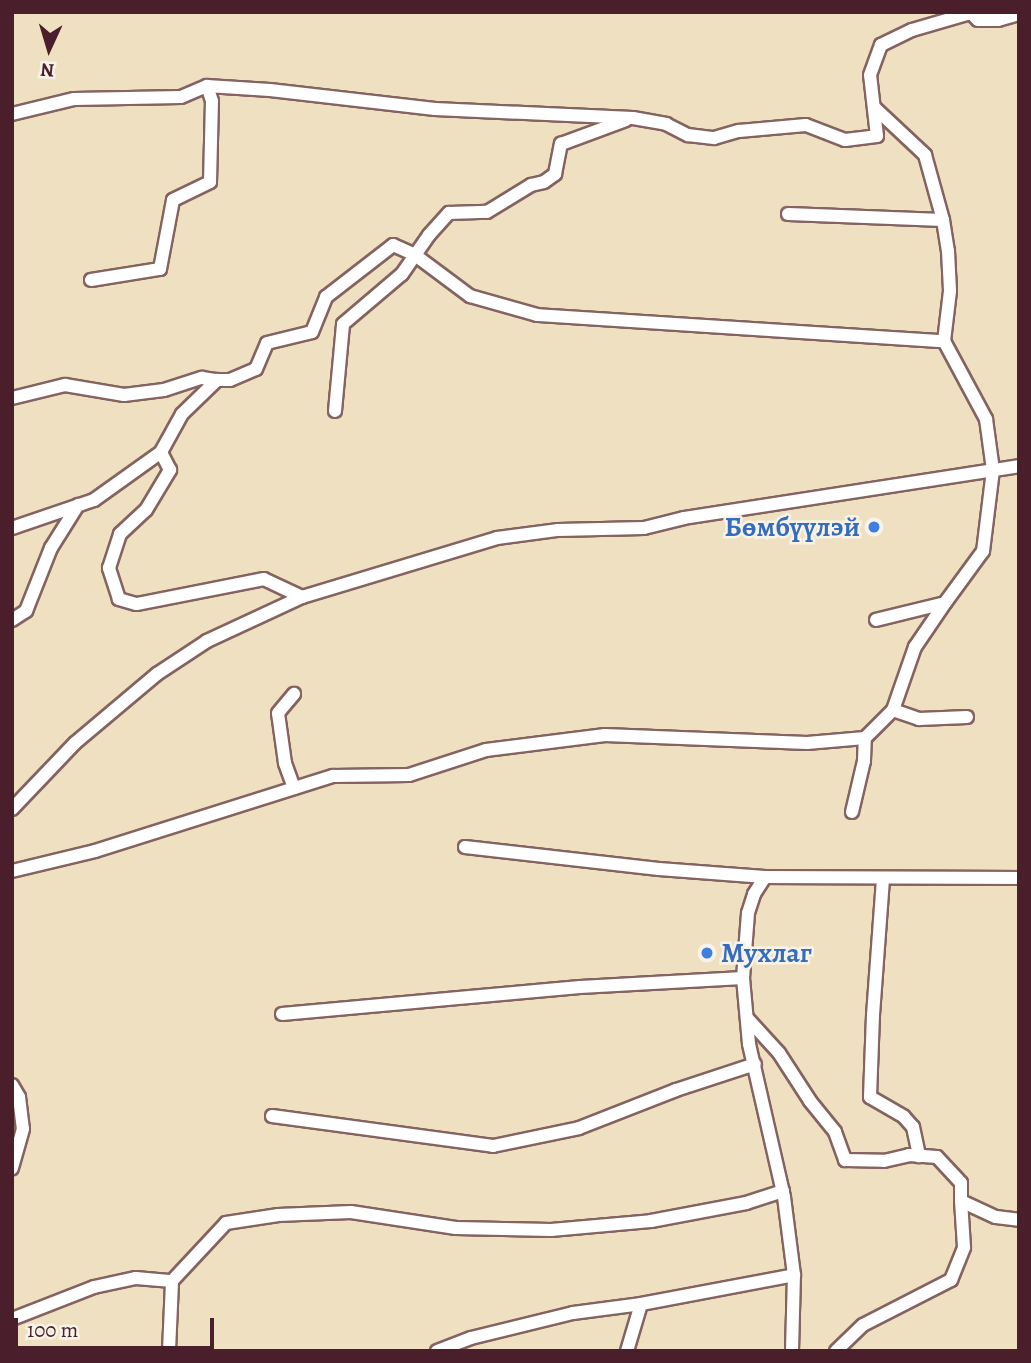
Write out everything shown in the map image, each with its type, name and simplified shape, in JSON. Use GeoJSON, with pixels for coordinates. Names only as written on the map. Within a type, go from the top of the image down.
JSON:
{"type":"FeatureCollection","features":[{"type":"Feature","properties":{"kind":"street"},"geometry":{"type":"LineString","coordinates":[[12,114],[74,99],[181,97],[207,86],[436,108],[633,118],[666,124],[688,135],[714,138],[739,131],[806,125],[845,140],[877,136],[870,75],[881,45],[912,30],[970,13],[978,20],[998,20],[1019,14]]}},
{"type":"Feature","properties":{"kind":"street"},"geometry":{"type":"LineString","coordinates":[[91,280],[160,269],[173,200],[210,182],[212,101],[207,86]]}},
{"type":"Feature","properties":{"kind":"street"},"geometry":{"type":"LineString","coordinates":[[12,871],[95,851],[333,776],[409,775],[486,750],[604,735],[807,743],[865,738],[893,710],[915,647],[983,551],[993,470],[986,419],[944,341],[950,291],[943,220],[925,155],[875,108]]}},
{"type":"Feature","properties":{"kind":"street"},"geometry":{"type":"LineString","coordinates":[[335,411],[343,324],[402,274],[449,213],[487,212],[555,174],[561,144],[633,118]]}},
{"type":"Feature","properties":{"kind":"street"},"geometry":{"type":"LineString","coordinates":[[788,214],[943,220]]}},
{"type":"Feature","properties":{"kind":"street"},"geometry":{"type":"LineString","coordinates":[[12,398],[65,385],[124,395],[163,390],[202,379],[230,380],[256,369],[267,343],[312,332],[326,297],[393,245],[415,256],[470,296],[537,315],[944,341]]}},
{"type":"Feature","properties":{"kind":"street"},"geometry":{"type":"LineString","coordinates":[[12,528],[94,500],[161,452],[182,414],[217,380]]}},
{"type":"Feature","properties":{"kind":"street"},"geometry":{"type":"LineString","coordinates":[[161,452],[170,470],[146,510],[120,534],[109,568],[119,599],[136,604],[264,579],[302,597]]}},
{"type":"Feature","properties":{"kind":"street"},"geometry":{"type":"LineString","coordinates":[[12,809],[75,743],[157,674],[207,641],[302,597],[497,538],[558,530],[644,528],[684,518],[1019,466]]}},
{"type":"Feature","properties":{"kind":"street"},"geometry":{"type":"LineString","coordinates":[[12,620],[26,611],[51,548],[78,505]]}},
{"type":"Feature","properties":{"kind":"street"},"geometry":{"type":"LineString","coordinates":[[876,620],[945,603]]}},
{"type":"Feature","properties":{"kind":"street"},"geometry":{"type":"LineString","coordinates":[[294,694],[278,713],[285,763],[294,788]]}},
{"type":"Feature","properties":{"kind":"street"},"geometry":{"type":"LineString","coordinates":[[893,710],[919,719],[967,717]]}},
{"type":"Feature","properties":{"kind":"street"},"geometry":{"type":"LineString","coordinates":[[852,811],[864,761],[865,738]]}},
{"type":"Feature","properties":{"kind":"street"},"geometry":{"type":"LineString","coordinates":[[465,847],[659,869],[765,877],[1019,878]]}},
{"type":"Feature","properties":{"kind":"street"},"geometry":{"type":"LineString","coordinates":[[765,877],[754,894],[748,914],[743,978],[755,1064],[783,1192],[794,1275],[792,1351]]}},
{"type":"Feature","properties":{"kind":"street"},"geometry":{"type":"LineString","coordinates":[[884,879],[873,1015],[870,1097],[904,1117],[913,1127],[919,1156]]}},
{"type":"Feature","properties":{"kind":"street"},"geometry":{"type":"LineString","coordinates":[[282,1014],[580,987],[743,978]]}},
{"type":"Feature","properties":{"kind":"street"},"geometry":{"type":"LineString","coordinates":[[748,1019],[779,1053],[810,1101],[835,1132],[845,1160],[884,1161],[919,1156],[937,1157],[954,1171],[961,1183],[964,1247],[951,1280],[863,1325],[836,1351]]}},
{"type":"Feature","properties":{"kind":"street"},"geometry":{"type":"LineString","coordinates":[[272,1116],[494,1146],[579,1128],[676,1090],[755,1064]]}},
{"type":"Feature","properties":{"kind":"street"},"geometry":{"type":"LineString","coordinates":[[12,1085],[19,1097],[23,1129],[12,1168]]}},
{"type":"Feature","properties":{"kind":"street"},"geometry":{"type":"LineString","coordinates":[[169,1351],[172,1281],[226,1223],[278,1215],[351,1212],[456,1228],[551,1230],[651,1221],[746,1203],[783,1192]]}},
{"type":"Feature","properties":{"kind":"street"},"geometry":{"type":"LineString","coordinates":[[961,1201],[996,1217],[1019,1220]]}},
{"type":"Feature","properties":{"kind":"street"},"geometry":{"type":"LineString","coordinates":[[437,1351],[471,1338],[548,1319],[794,1275]]}},
{"type":"Feature","properties":{"kind":"street"},"geometry":{"type":"LineString","coordinates":[[12,1319],[94,1287],[136,1278],[172,1281]]}},
{"type":"Feature","properties":{"kind":"street"},"geometry":{"type":"LineString","coordinates":[[627,1351],[641,1304]]}},
{"type":"Feature","properties":{"kind":"place","name":"Бөмбүүлэй"},"geometry":{"type":"Point","coordinates":[874,527]}},
{"type":"Feature","properties":{"kind":"place","name":"Мухлаг"},"geometry":{"type":"Point","coordinates":[707,953]}}]}
